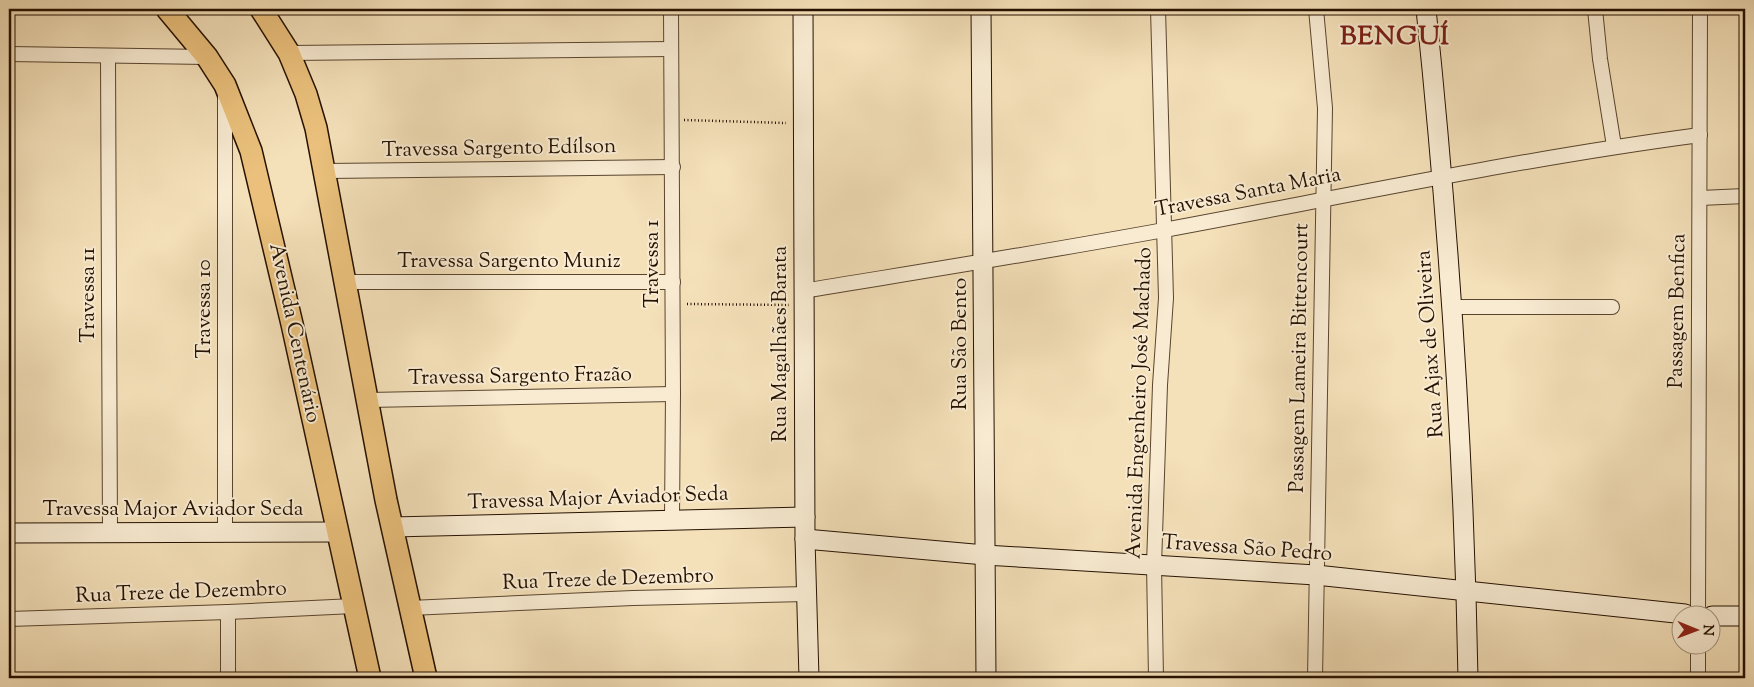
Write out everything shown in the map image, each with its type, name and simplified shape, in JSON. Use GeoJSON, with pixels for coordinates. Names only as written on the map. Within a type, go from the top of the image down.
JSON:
{"type":"FeatureCollection","features":[{"type":"Feature","properties":{"kind":"main road","name":"Avenida Centenário"},"geometry":{"type":"LineString","coordinates":[[168,9],[207,57],[225,85],[244,129],[262,193],[370,678]]}},
{"type":"Feature","properties":{"kind":"main road"},"geometry":{"type":"LineString","coordinates":[[260,9],[289,53],[306,94],[326,171],[345,282],[392,527],[426,678]]}},
{"type":"Feature","properties":{"kind":"street","name":"Travessa 1"},"geometry":{"type":"LineString","coordinates":[[671,9],[674,394],[672,518]]}},
{"type":"Feature","properties":{"kind":"street","name":"Rua Magalhães Barata"},"geometry":{"type":"LineString","coordinates":[[802,9],[805,539],[809,678]]}},
{"type":"Feature","properties":{"kind":"street","name":"Rua São Bento"},"geometry":{"type":"LineString","coordinates":[[981,9],[986,678]]}},
{"type":"Feature","properties":{"kind":"street","name":"Avenida Engenheiro José Machado"},"geometry":{"type":"LineString","coordinates":[[1156,678],[1154,565],[1160,385],[1166,298],[1166,230],[1158,9]]}},
{"type":"Feature","properties":{"kind":"street","name":"Passagem Lameira Bittencourt"},"geometry":{"type":"LineString","coordinates":[[1315,678],[1325,108],[1316,9]]}},
{"type":"Feature","properties":{"kind":"street","name":"Rua Ajax de Oliveira"},"geometry":{"type":"LineString","coordinates":[[1426,9],[1452,306],[1466,590],[1468,678]]}},
{"type":"Feature","properties":{"kind":"street"},"geometry":{"type":"LineString","coordinates":[[1595,9],[1600,58],[1614,146]]}},
{"type":"Feature","properties":{"kind":"street","name":"Passagem Benfica"},"geometry":{"type":"LineString","coordinates":[[1698,604],[1700,9]]}},
{"type":"Feature","properties":{"kind":"street"},"geometry":{"type":"LineString","coordinates":[[289,53],[671,49]]}},
{"type":"Feature","properties":{"kind":"street"},"geometry":{"type":"LineString","coordinates":[[9,54],[207,57]]}},
{"type":"Feature","properties":{"kind":"street","name":"Travessa 11"},"geometry":{"type":"LineString","coordinates":[[108,56],[110,533]]}},
{"type":"Feature","properties":{"kind":"street","name":"Travessa 10"},"geometry":{"type":"LineString","coordinates":[[225,85],[225,533]]}},
{"type":"Feature","properties":{"kind":"street","name":"Travessa Santa Maria"},"geometry":{"type":"LineString","coordinates":[[803,298],[982,262],[1166,230],[1442,175],[1614,146],[1700,135]]}},
{"type":"Feature","properties":{"kind":"street","name":"Travessa Sargento Edílson"},"geometry":{"type":"LineString","coordinates":[[326,171],[673,167]]}},
{"type":"Feature","properties":{"kind":"street"},"geometry":{"type":"LineString","coordinates":[[1700,198],[1745,196]]}},
{"type":"Feature","properties":{"kind":"street","name":"Travessa Sargento Muniz"},"geometry":{"type":"LineString","coordinates":[[345,282],[673,282]]}},
{"type":"Feature","properties":{"kind":"street"},"geometry":{"type":"LineString","coordinates":[[1452,306],[1612,307]]}},
{"type":"Feature","properties":{"kind":"street","name":"Travessa Sargento Frazão"},"geometry":{"type":"LineString","coordinates":[[368,400],[674,394]]}},
{"type":"Feature","properties":{"kind":"street","name":"Travessa Major Aviador Seda"},"geometry":{"type":"LineString","coordinates":[[392,527],[672,518],[805,517]]}},
{"type":"Feature","properties":{"kind":"street","name":"Travessa Major Aviador Seda"},"geometry":{"type":"LineString","coordinates":[[9,533],[337,532]]}},
{"type":"Feature","properties":{"kind":"street","name":"Travessa São Pedro"},"geometry":{"type":"LineString","coordinates":[[805,539],[985,555],[1316,575],[1672,613]]}},
{"type":"Feature","properties":{"kind":"street","name":"Rua Treze de Dezembro"},"geometry":{"type":"LineString","coordinates":[[410,608],[633,598],[807,594]]}},
{"type":"Feature","properties":{"kind":"street","name":"Rua Treze de Dezembro"},"geometry":{"type":"LineString","coordinates":[[9,619],[354,606]]}},
{"type":"Feature","properties":{"kind":"street"},"geometry":{"type":"LineString","coordinates":[[228,612],[228,678]]}},
{"type":"Feature","properties":{"kind":"street"},"geometry":{"type":"LineString","coordinates":[[1722,616],[1745,616]]}},
{"type":"Feature","properties":{"kind":"street"},"geometry":{"type":"LineString","coordinates":[[1698,654],[1698,678]]}},
{"type":"Feature","properties":{"kind":"path"},"geometry":{"type":"LineString","coordinates":[[673,120],[803,123]]}},
{"type":"Feature","properties":{"kind":"path"},"geometry":{"type":"LineString","coordinates":[[673,304],[803,298]]}},
{"type":"Feature","properties":{"kind":"district","name":"BENGUÍ"},"geometry":{"type":"Point","coordinates":[1395,37]}}]}
